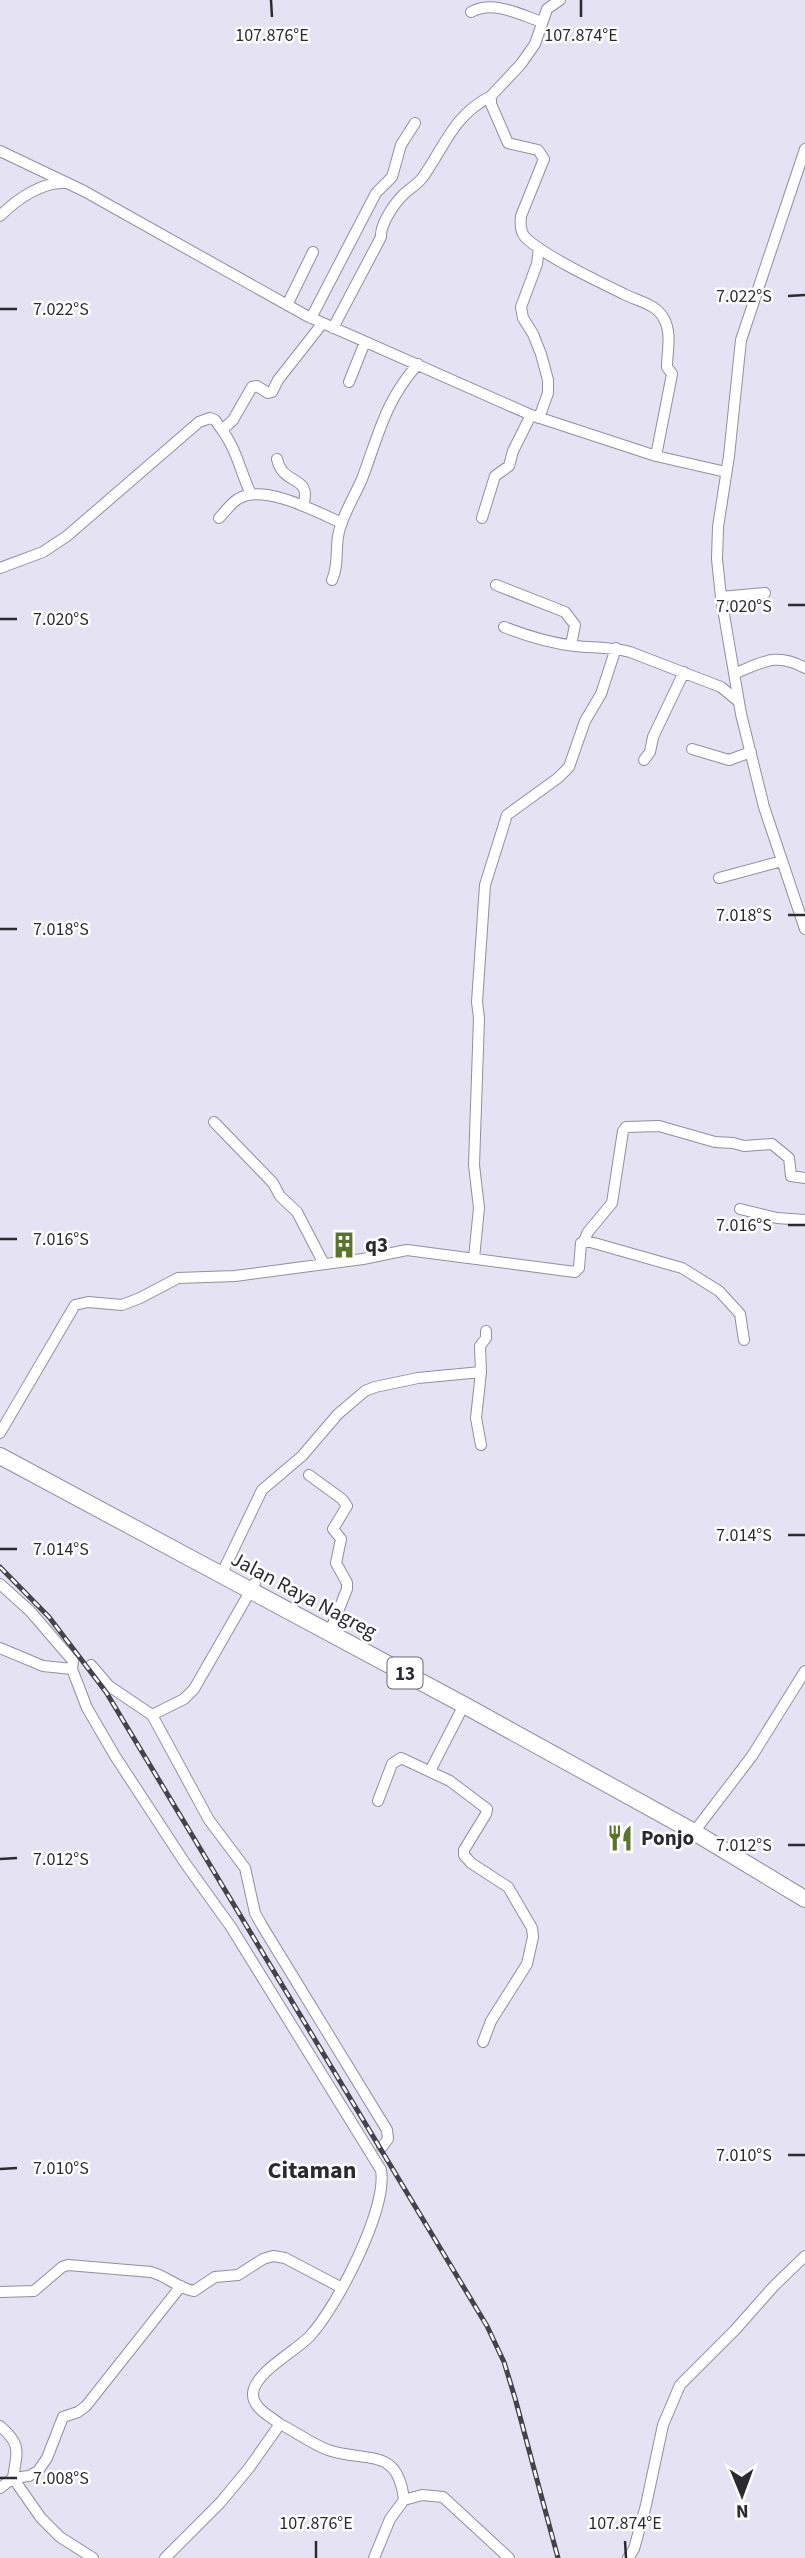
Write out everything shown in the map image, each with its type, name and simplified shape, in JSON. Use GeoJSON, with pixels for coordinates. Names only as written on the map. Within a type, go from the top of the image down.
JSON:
{"type":"FeatureCollection","features":[{"type":"Feature","properties":{"kind":"highway","name":"Jalan Raya Nagreg"},"geometry":{"type":"LineString","coordinates":[[0,1444],[225,1567],[253,1587],[332,1624],[697,1828],[805,1899]]}},
{"type":"Feature","properties":{"kind":"highway","name":"Jalan Raya Nagreg"},"geometry":{"type":"LineString","coordinates":[[0,1456],[253,1587],[464,1705],[805,1886]]}},
{"type":"Feature","properties":{"kind":"street"},"geometry":{"type":"LineString","coordinates":[[332,328],[381,237],[381,228],[400,200],[422,179],[447,134],[462,115],[491,96],[521,64],[534,44],[547,9],[556,1]]}},
{"type":"Feature","properties":{"kind":"street"},"geometry":{"type":"LineString","coordinates":[[471,12],[479,7],[493,5],[542,22]]}},
{"type":"Feature","properties":{"kind":"street"},"geometry":{"type":"LineString","coordinates":[[491,96],[491,104],[508,143],[534,149],[544,159],[520,225],[525,237],[539,248],[625,295],[653,307],[664,319],[668,329],[667,367],[672,374],[656,456]]}},
{"type":"Feature","properties":{"kind":"street"},"geometry":{"type":"LineString","coordinates":[[311,318],[376,193],[392,177],[401,145],[415,123]]}},
{"type":"Feature","properties":{"kind":"street"},"geometry":{"type":"LineString","coordinates":[[805,149],[741,340],[717,545],[721,597],[736,673],[738,702],[764,807],[782,861],[802,908],[805,929]]}},
{"type":"Feature","properties":{"kind":"street"},"geometry":{"type":"LineString","coordinates":[[0,151],[68,183],[322,324],[535,416],[656,456],[726,472]]}},
{"type":"Feature","properties":{"kind":"street"},"geometry":{"type":"LineString","coordinates":[[0,215],[25,196],[55,183],[68,183]]}},
{"type":"Feature","properties":{"kind":"street"},"geometry":{"type":"LineString","coordinates":[[481,519],[495,476],[509,466],[513,451],[548,393],[548,380],[541,354],[523,318],[521,307],[537,264],[539,248]]}},
{"type":"Feature","properties":{"kind":"street"},"geometry":{"type":"LineString","coordinates":[[287,305],[313,252]]}},
{"type":"Feature","properties":{"kind":"street"},"geometry":{"type":"LineString","coordinates":[[222,430],[233,420],[252,387],[257,386],[268,393],[272,392],[278,380],[322,324]]}},
{"type":"Feature","properties":{"kind":"street"},"geometry":{"type":"LineString","coordinates":[[349,382],[365,342]]}},
{"type":"Feature","properties":{"kind":"street"},"geometry":{"type":"LineString","coordinates":[[332,580],[338,563],[337,541],[342,523],[354,499],[393,397],[418,364]]}},
{"type":"Feature","properties":{"kind":"street"},"geometry":{"type":"LineString","coordinates":[[0,568],[43,552],[67,536],[199,422],[210,418],[215,420],[233,444],[251,494]]}},
{"type":"Feature","properties":{"kind":"street"},"geometry":{"type":"LineString","coordinates":[[277,459],[287,476],[304,487],[307,494],[303,506]]}},
{"type":"Feature","properties":{"kind":"street"},"geometry":{"type":"LineString","coordinates":[[219,518],[237,499],[251,494],[266,494],[342,523]]}},
{"type":"Feature","properties":{"kind":"street"},"geometry":{"type":"LineString","coordinates":[[496,585],[565,612],[575,625],[571,645]]}},
{"type":"Feature","properties":{"kind":"street"},"geometry":{"type":"LineString","coordinates":[[721,597],[765,593]]}},
{"type":"Feature","properties":{"kind":"street"},"geometry":{"type":"LineString","coordinates":[[504,627],[540,640],[616,648],[726,689],[738,702]]}},
{"type":"Feature","properties":{"kind":"street"},"geometry":{"type":"LineString","coordinates":[[474,1258],[478,1208],[474,1165],[479,1018],[477,1002],[485,885],[509,812],[558,778],[569,767],[585,721],[601,694],[616,648]]}},
{"type":"Feature","properties":{"kind":"street"},"geometry":{"type":"LineString","coordinates":[[736,673],[766,660],[785,658],[805,668]]}},
{"type":"Feature","properties":{"kind":"street"},"geometry":{"type":"LineString","coordinates":[[644,760],[650,752],[653,737],[684,672]]}},
{"type":"Feature","properties":{"kind":"street"},"geometry":{"type":"LineString","coordinates":[[692,749],[729,760],[751,752]]}},
{"type":"Feature","properties":{"kind":"street"},"geometry":{"type":"LineString","coordinates":[[719,878],[782,861]]}},
{"type":"Feature","properties":{"kind":"street"},"geometry":{"type":"LineString","coordinates":[[214,1122],[297,1212],[324,1264]]}},
{"type":"Feature","properties":{"kind":"street"},"geometry":{"type":"LineString","coordinates":[[0,1433],[75,1305],[88,1302],[122,1305],[178,1278],[235,1276],[407,1250],[575,1272],[579,1270],[581,1246],[588,1232],[612,1203],[623,1131],[626,1127],[659,1126],[710,1142],[744,1146],[772,1144],[790,1160],[791,1176],[805,1178]]}},
{"type":"Feature","properties":{"kind":"street"},"geometry":{"type":"LineString","coordinates":[[740,1209],[778,1218],[805,1220]]}},
{"type":"Feature","properties":{"kind":"street"},"geometry":{"type":"LineString","coordinates":[[584,1241],[682,1268],[709,1284],[724,1294],[740,1314],[744,1340]]}},
{"type":"Feature","properties":{"kind":"street"},"geometry":{"type":"LineString","coordinates":[[481,1445],[476,1418],[481,1372],[480,1346],[486,1338],[486,1331]]}},
{"type":"Feature","properties":{"kind":"street"},"geometry":{"type":"LineString","coordinates":[[225,1567],[262,1490],[302,1457],[338,1413],[365,1391],[418,1378],[481,1372]]}},
{"type":"Feature","properties":{"kind":"street"},"geometry":{"type":"LineString","coordinates":[[309,1475],[348,1506],[333,1529],[341,1539],[336,1563],[347,1589],[332,1624]]}},
{"type":"Feature","properties":{"kind":"street"},"geometry":{"type":"LineString","coordinates":[[0,1584],[30,1611],[72,1661],[72,1669],[87,1707],[115,1756],[185,1863],[232,1927],[376,2155],[382,2182],[369,2235],[344,2285],[310,2336],[273,2365],[255,2386],[254,2398],[258,2406],[280,2424],[328,2450],[371,2458],[393,2467],[400,2477],[404,2500]]}},
{"type":"Feature","properties":{"kind":"street"},"geometry":{"type":"LineString","coordinates":[[152,1715],[184,1699],[194,1689],[253,1587]]}},
{"type":"Feature","properties":{"kind":"street"},"geometry":{"type":"LineString","coordinates":[[0,1648],[43,1666],[72,1669]]}},
{"type":"Feature","properties":{"kind":"street"},"geometry":{"type":"LineString","coordinates":[[91,1665],[109,1686],[152,1715],[209,1820],[245,1868],[255,1913],[387,2130],[388,2140],[376,2155]]}},
{"type":"Feature","properties":{"kind":"street"},"geometry":{"type":"LineString","coordinates":[[697,1828],[730,1788],[805,1671]]}},
{"type":"Feature","properties":{"kind":"street"},"geometry":{"type":"LineString","coordinates":[[431,1769],[464,1705]]}},
{"type":"Feature","properties":{"kind":"street"},"geometry":{"type":"LineString","coordinates":[[378,1801],[386,1776],[397,1759],[403,1758],[431,1769],[487,1809],[464,1850],[464,1855],[471,1863],[508,1887],[533,1932],[532,1949],[527,1964],[491,2021],[482,2042]]}},
{"type":"Feature","properties":{"kind":"street"},"geometry":{"type":"LineString","coordinates":[[0,2292],[34,2291],[62,2267],[68,2266],[151,2272],[194,2291],[215,2277],[238,2275],[263,2259],[274,2256],[285,2258],[344,2285]]}},
{"type":"Feature","properties":{"kind":"street"},"geometry":{"type":"LineString","coordinates":[[628,2558],[634,2549],[646,2505],[663,2425],[680,2385],[805,2256]]}},
{"type":"Feature","properties":{"kind":"street"},"geometry":{"type":"LineString","coordinates":[[0,2488],[13,2478],[29,2476],[38,2470],[47,2458],[63,2417],[86,2406],[181,2286]]}},
{"type":"Feature","properties":{"kind":"street"},"geometry":{"type":"LineString","coordinates":[[165,2558],[227,2494],[280,2424]]}},
{"type":"Feature","properties":{"kind":"street"},"geometry":{"type":"LineString","coordinates":[[0,2426],[17,2444],[13,2478],[41,2518],[60,2537],[93,2558]]}},
{"type":"Feature","properties":{"kind":"street"},"geometry":{"type":"LineString","coordinates":[[374,2558],[390,2519],[404,2500],[422,2495],[443,2497],[509,2558]]}},
{"type":"Feature","properties":{"kind":"railway"},"geometry":{"type":"LineString","coordinates":[[0,1567],[49,1617],[106,1692],[487,2326],[504,2362],[558,2558]]}},
{"type":"Feature","properties":{"kind":"place","name":"q3"},"geometry":{"type":"Point","coordinates":[344,1245]}},
{"type":"Feature","properties":{"kind":"place","name":"Ponjo"},"geometry":{"type":"Point","coordinates":[620,1838]}},
{"type":"Feature","properties":{"kind":"district","name":"Citaman"},"geometry":{"type":"Point","coordinates":[312,2170]}}]}
